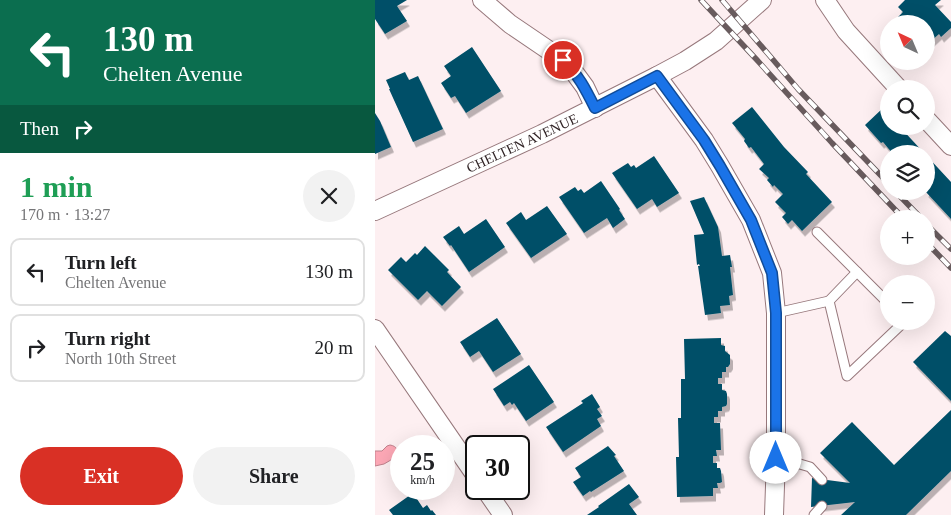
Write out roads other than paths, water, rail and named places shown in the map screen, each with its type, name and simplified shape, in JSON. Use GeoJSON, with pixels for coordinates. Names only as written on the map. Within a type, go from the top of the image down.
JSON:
{"type":"FeatureCollection","features":[{"type":"Feature","properties":{"kind":"street"},"geometry":{"type":"LineString","coordinates":[[482,0],[510,24],[563,60],[585,87],[595,108]]}},
{"type":"Feature","properties":{"kind":"street","name":"CHELTEN AVENUE"},"geometry":{"type":"LineString","coordinates":[[375,211],[595,108],[685,61],[716,41],[763,0]]}},
{"type":"Feature","properties":{"kind":"street"},"geometry":{"type":"LineString","coordinates":[[825,0],[846,31],[891,80]]}},
{"type":"Feature","properties":{"kind":"street"},"geometry":{"type":"LineString","coordinates":[[657,76],[704,140],[751,220],[772,273],[776,313],[774,515]]}},
{"type":"Feature","properties":{"kind":"street"},"geometry":{"type":"LineString","coordinates":[[935,129],[951,146]]}},
{"type":"Feature","properties":{"kind":"street"},"geometry":{"type":"LineString","coordinates":[[375,329],[465,460]]}},
{"type":"Feature","properties":{"kind":"street"},"geometry":{"type":"LineString","coordinates":[[493,500],[503,515]]}},
{"type":"Feature","properties":{"kind":"lane"},"geometry":{"type":"LineString","coordinates":[[817,232],[880,295]]}},
{"type":"Feature","properties":{"kind":"lane"},"geometry":{"type":"LineString","coordinates":[[776,313],[829,301],[857,272]]}},
{"type":"Feature","properties":{"kind":"lane"},"geometry":{"type":"LineString","coordinates":[[829,301],[847,376],[896,330]]}},
{"type":"Feature","properties":{"kind":"lane"},"geometry":{"type":"LineString","coordinates":[[776,458],[811,467],[822,480]]}},
{"type":"Feature","properties":{"kind":"lane"},"geometry":{"type":"LineString","coordinates":[[814,515],[822,506]]}},
{"type":"Feature","properties":{"kind":"railway"},"geometry":{"type":"LineString","coordinates":[[701,0],[895,210]]}},
{"type":"Feature","properties":{"kind":"railway"},"geometry":{"type":"LineString","coordinates":[[722,0],[798,89],[880,175]]}},
{"type":"Feature","properties":{"kind":"railway"},"geometry":{"type":"LineString","coordinates":[[904,200],[913,210]]}},
{"type":"Feature","properties":{"kind":"railway"},"geometry":{"type":"LineString","coordinates":[[935,233],[951,249]]}},
{"type":"Feature","properties":{"kind":"railway"},"geometry":{"type":"LineString","coordinates":[[935,251],[951,268]]}}]}
